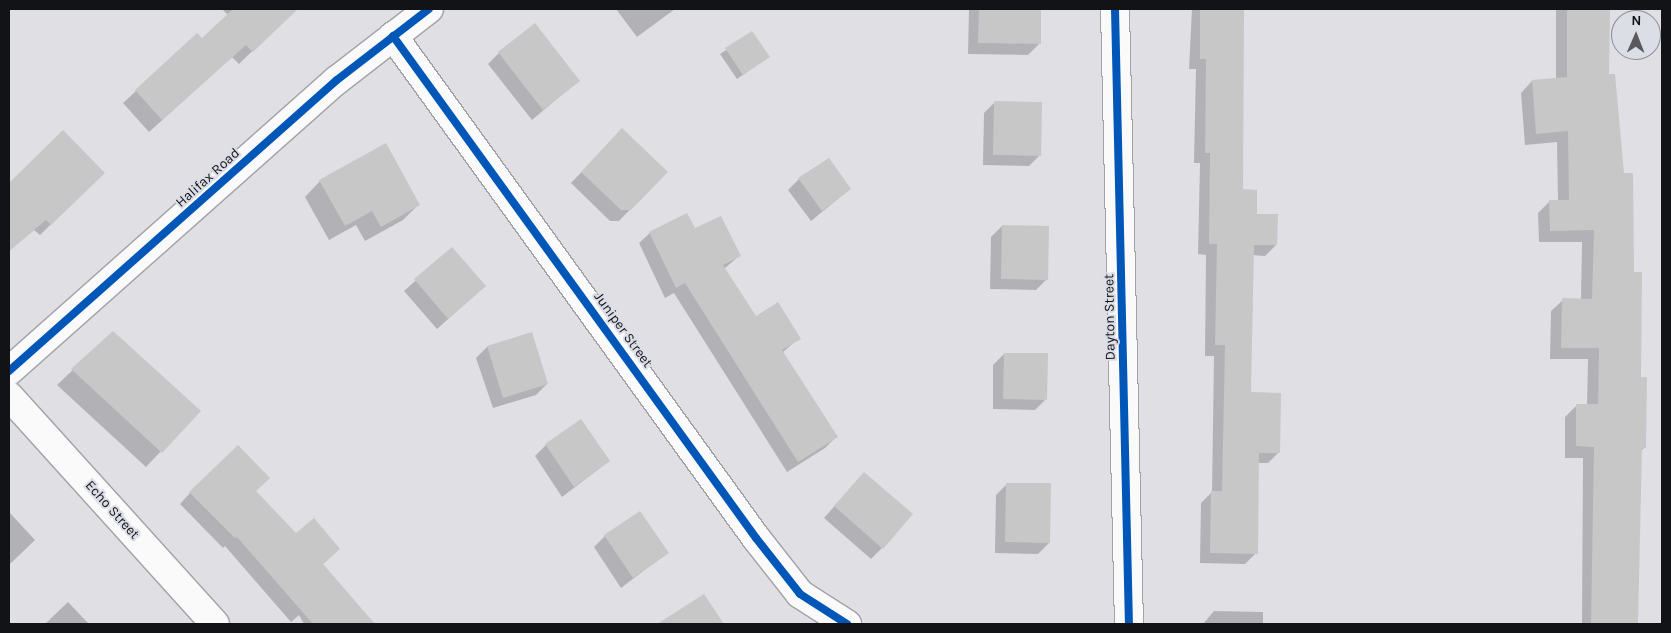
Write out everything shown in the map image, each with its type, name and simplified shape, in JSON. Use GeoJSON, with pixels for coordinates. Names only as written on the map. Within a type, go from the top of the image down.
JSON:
{"type":"FeatureCollection","features":[{"type":"Feature","properties":{"kind":"street","name":"Halifax Road"},"geometry":{"type":"LineString","coordinates":[[9,371],[337,80],[429,9]]}},
{"type":"Feature","properties":{"kind":"street","name":"Dayton Street"},"geometry":{"type":"LineString","coordinates":[[1115,9],[1129,624]]}},
{"type":"Feature","properties":{"kind":"street","name":"Juniper Street"},"geometry":{"type":"LineString","coordinates":[[393,36],[767,552],[800,594],[847,624]]}},
{"type":"Feature","properties":{"kind":"street","name":"Echo Street"},"geometry":{"type":"LineString","coordinates":[[9,396],[215,624]]}},
{"type":"Feature","properties":{"kind":"building"},"geometry":{"type":"Polygon","coordinates":[[[233,9],[298,9],[253,52],[246,45],[162,120],[135,90],[197,33],[202,38],[233,9]]]}},
{"type":"Feature","properties":{"kind":"building"},"geometry":{"type":"Polygon","coordinates":[[[979,9],[1041,9],[1041,44],[978,43],[979,9]]]}},
{"type":"Feature","properties":{"kind":"building"},"geometry":{"type":"Polygon","coordinates":[[[1200,9],[1244,9],[1243,189],[1257,190],[1257,214],[1278,214],[1277,245],[1254,245],[1251,392],[1281,393],[1280,453],[1259,453],[1258,554],[1210,553],[1211,491],[1222,491],[1225,345],[1215,345],[1217,244],[1209,244],[1210,153],[1205,153],[1206,59],[1200,59],[1200,9]]]}},
{"type":"Feature","properties":{"kind":"building"},"geometry":{"type":"Polygon","coordinates":[[[1567,9],[1610,9],[1609,74],[1615,74],[1624,173],[1633,173],[1634,272],[1642,272],[1641,377],[1647,377],[1646,448],[1642,448],[1638,624],[1591,624],[1594,447],[1576,446],[1576,404],[1598,404],[1599,348],[1561,348],[1562,298],[1592,299],[1594,230],[1550,231],[1549,200],[1569,200],[1568,131],[1536,134],[1532,80],[1567,77],[1567,9]]]}},
{"type":"Feature","properties":{"kind":"building"},"geometry":{"type":"Polygon","coordinates":[[[535,23],[580,81],[543,110],[498,52],[535,23]]]}},
{"type":"Feature","properties":{"kind":"building"},"geometry":{"type":"Polygon","coordinates":[[[752,31],[770,57],[743,75],[725,48],[752,31]]]}},
{"type":"Feature","properties":{"kind":"building"},"geometry":{"type":"Polygon","coordinates":[[[994,101],[1042,102],[1041,156],[993,155],[994,101]]]}},
{"type":"Feature","properties":{"kind":"building"},"geometry":{"type":"Polygon","coordinates":[[[622,128],[668,172],[631,210],[621,210],[581,172],[622,128]]]}},
{"type":"Feature","properties":{"kind":"building"},"geometry":{"type":"Polygon","coordinates":[[[63,130],[105,173],[51,225],[46,220],[9,251],[9,183],[63,130]]]}},
{"type":"Feature","properties":{"kind":"building"},"geometry":{"type":"Polygon","coordinates":[[[386,143],[420,205],[381,227],[372,211],[345,226],[319,180],[386,143]]]}},
{"type":"Feature","properties":{"kind":"building"},"geometry":{"type":"Polygon","coordinates":[[[829,158],[851,189],[822,211],[798,178],[829,158]]]}},
{"type":"Feature","properties":{"kind":"building"},"geometry":{"type":"Polygon","coordinates":[[[687,213],[695,228],[721,216],[741,256],[723,265],[756,316],[778,302],[801,339],[782,350],[838,437],[798,462],[685,283],[676,288],[649,232],[687,213]]]}},
{"type":"Feature","properties":{"kind":"building"},"geometry":{"type":"Polygon","coordinates":[[[1002,225],[1049,226],[1048,280],[1001,279],[1002,225]]]}},
{"type":"Feature","properties":{"kind":"building"},"geometry":{"type":"Polygon","coordinates":[[[452,247],[486,286],[448,319],[414,279],[452,247]]]}},
{"type":"Feature","properties":{"kind":"building"},"geometry":{"type":"Polygon","coordinates":[[[113,331],[201,411],[162,453],[71,369],[113,331]]]}},
{"type":"Feature","properties":{"kind":"building"},"geometry":{"type":"Polygon","coordinates":[[[532,332],[548,384],[503,398],[487,346],[532,332]]]}},
{"type":"Feature","properties":{"kind":"building"},"geometry":{"type":"Polygon","coordinates":[[[1004,353],[1048,353],[1047,400],[1003,399],[1004,353]]]}},
{"type":"Feature","properties":{"kind":"building"},"geometry":{"type":"Polygon","coordinates":[[[581,419],[610,461],[574,487],[545,444],[581,419]]]}},
{"type":"Feature","properties":{"kind":"building"},"geometry":{"type":"Polygon","coordinates":[[[238,445],[270,478],[256,491],[296,533],[314,518],[340,549],[323,564],[375,624],[313,624],[237,537],[235,538],[189,492],[238,445]]]}},
{"type":"Feature","properties":{"kind":"building"},"geometry":{"type":"Polygon","coordinates":[[[864,472],[913,514],[883,549],[834,506],[864,472]]]}},
{"type":"Feature","properties":{"kind":"building"},"geometry":{"type":"Polygon","coordinates":[[[1006,483],[1051,483],[1050,543],[1005,542],[1006,483]]]}},
{"type":"Feature","properties":{"kind":"building"},"geometry":{"type":"Polygon","coordinates":[[[640,511],[669,553],[633,578],[604,535],[640,511]]]}},
{"type":"Feature","properties":{"kind":"building"},"geometry":{"type":"Polygon","coordinates":[[[704,594],[724,624],[657,624],[704,594]]]}},
{"type":"Feature","properties":{"kind":"cycle path"},"geometry":{"type":"LineString","coordinates":[[9,371],[337,80],[429,9]]}},
{"type":"Feature","properties":{"kind":"cycle path"},"geometry":{"type":"LineString","coordinates":[[1115,9],[1129,624]]}},
{"type":"Feature","properties":{"kind":"cycle path"},"geometry":{"type":"LineString","coordinates":[[393,36],[756,538],[800,594],[847,624]]}}]}
